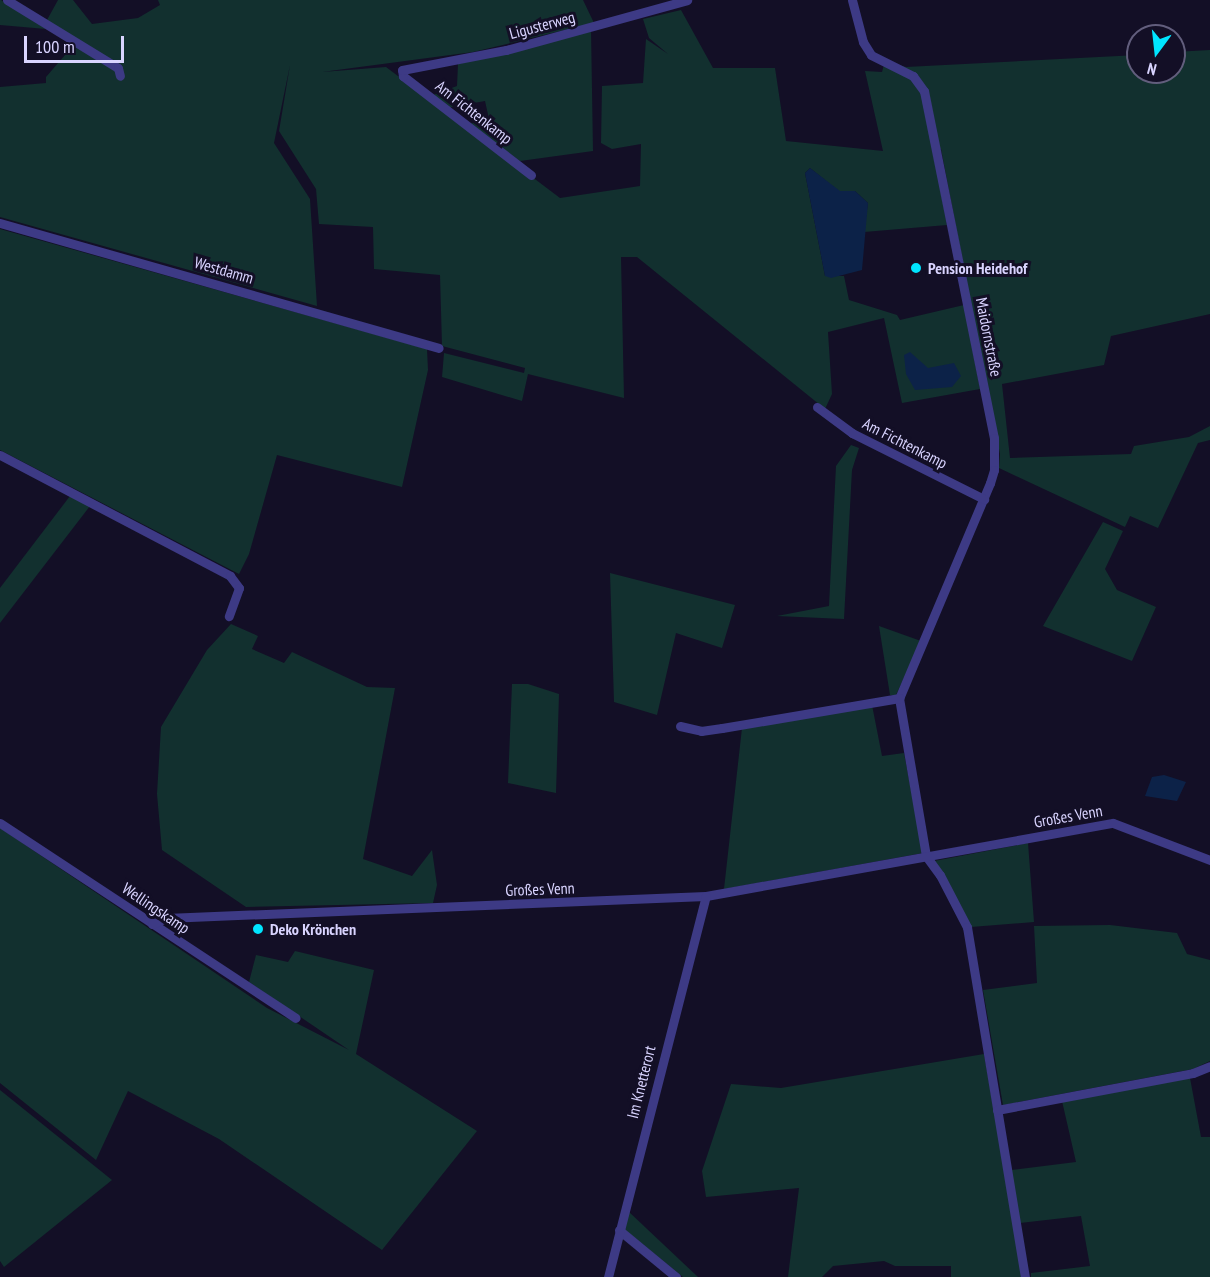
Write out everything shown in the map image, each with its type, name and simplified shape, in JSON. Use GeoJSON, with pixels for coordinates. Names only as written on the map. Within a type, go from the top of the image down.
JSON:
{"type":"FeatureCollection","features":[{"type":"Feature","properties":{"kind":"street"},"geometry":{"type":"LineString","coordinates":[[7,0],[118,68],[120,76]]}},
{"type":"Feature","properties":{"kind":"street","name":"Ligusterweg"},"geometry":{"type":"LineString","coordinates":[[402,70],[506,50],[687,0]]}},
{"type":"Feature","properties":{"kind":"street","name":"Maidornstraße"},"geometry":{"type":"LineString","coordinates":[[852,0],[863,42],[871,55],[913,76],[924,91],[994,438],[994,470],[984,500],[899,698]]}},
{"type":"Feature","properties":{"kind":"street","name":"Am Fichtenkamp"},"geometry":{"type":"LineString","coordinates":[[402,70],[403,76],[531,175]]}},
{"type":"Feature","properties":{"kind":"street","name":"Westdamm"},"geometry":{"type":"LineString","coordinates":[[0,223],[439,348]]}},
{"type":"Feature","properties":{"kind":"street","name":"Am Fichtenkamp"},"geometry":{"type":"LineString","coordinates":[[817,408],[852,434],[984,500]]}},
{"type":"Feature","properties":{"kind":"street"},"geometry":{"type":"LineString","coordinates":[[0,455],[230,576],[239,588],[229,616]]}},
{"type":"Feature","properties":{"kind":"street"},"geometry":{"type":"LineString","coordinates":[[680,726],[701,731],[899,698],[926,856],[940,874],[967,927],[1025,1277]]}},
{"type":"Feature","properties":{"kind":"street","name":"Wellingskamp"},"geometry":{"type":"LineString","coordinates":[[0,823],[297,1018]]}},
{"type":"Feature","properties":{"kind":"street","name":"Großes Venn"},"geometry":{"type":"LineString","coordinates":[[152,924],[166,918],[706,896],[1113,823],[1210,860]]}},
{"type":"Feature","properties":{"kind":"street","name":"Im Knetterort"},"geometry":{"type":"LineString","coordinates":[[608,1277],[706,896]]}},
{"type":"Feature","properties":{"kind":"street"},"geometry":{"type":"LineString","coordinates":[[997,1110],[1193,1073],[1210,1066]]}},
{"type":"Feature","properties":{"kind":"street"},"geometry":{"type":"LineString","coordinates":[[620,1230],[676,1277]]}},
{"type":"Feature","properties":{"kind":"green space"},"geometry":{"type":"Polygon","coordinates":[[[1,0],[46,29],[0,25],[1,0]]]}},
{"type":"Feature","properties":{"kind":"green space"},"geometry":{"type":"Polygon","coordinates":[[[58,0],[73,0],[92,24],[138,18],[160,5],[158,0],[583,0],[594,23],[473,52],[322,72],[386,67],[560,198],[640,186],[641,144],[612,149],[601,143],[602,86],[643,83],[646,39],[668,54],[649,38],[643,19],[681,10],[713,68],[775,68],[786,141],[883,151],[865,71],[882,72],[885,61],[906,67],[1126,56],[1126,84],[1186,84],[1186,51],[1210,50],[1210,314],[1111,336],[1104,365],[1002,384],[1010,458],[1131,454],[1134,446],[1189,437],[1210,426],[1210,440],[1198,443],[1158,528],[1130,516],[1125,527],[999,468],[1000,454],[941,149],[933,149],[947,225],[864,232],[868,203],[855,191],[840,192],[810,168],[805,173],[825,276],[844,276],[849,300],[897,315],[900,320],[964,305],[980,389],[902,403],[884,318],[828,332],[832,394],[825,409],[637,257],[621,257],[624,398],[528,374],[522,401],[442,377],[444,353],[524,373],[525,368],[442,346],[440,275],[374,269],[373,227],[319,224],[316,189],[279,131],[290,65],[274,143],[310,199],[317,306],[0,217],[0,87],[46,83],[46,77],[78,40],[47,20],[58,0]]]}},
{"type":"Feature","properties":{"kind":"green space"},"geometry":{"type":"Polygon","coordinates":[[[591,29],[593,151],[520,161],[469,124],[489,119],[485,101],[446,108],[433,95],[457,86],[458,64],[591,29]]]}},
{"type":"Feature","properties":{"kind":"green space"},"geometry":{"type":"Polygon","coordinates":[[[0,229],[427,349],[428,370],[402,487],[277,455],[249,554],[239,574],[0,450],[0,229]]]}},
{"type":"Feature","properties":{"kind":"green space"},"geometry":{"type":"Polygon","coordinates":[[[851,445],[859,448],[852,470],[844,619],[777,616],[829,606],[836,466],[851,445]]]}},
{"type":"Feature","properties":{"kind":"green space"},"geometry":{"type":"Polygon","coordinates":[[[70,496],[90,506],[0,623],[0,588],[70,496]]]}},
{"type":"Feature","properties":{"kind":"green space"},"geometry":{"type":"Polygon","coordinates":[[[1103,522],[1123,531],[1105,569],[1117,590],[1156,607],[1132,661],[1043,626],[1103,522]]]}},
{"type":"Feature","properties":{"kind":"green space"},"geometry":{"type":"Polygon","coordinates":[[[610,573],[735,605],[722,648],[676,633],[657,715],[614,702],[610,573]]]}},
{"type":"Feature","properties":{"kind":"green space"},"geometry":{"type":"Polygon","coordinates":[[[231,624],[258,636],[252,649],[284,663],[292,652],[367,687],[395,688],[363,859],[412,876],[432,850],[437,885],[433,903],[246,907],[162,850],[157,794],[161,727],[207,650],[231,624]]]}},
{"type":"Feature","properties":{"kind":"green space"},"geometry":{"type":"Polygon","coordinates":[[[879,626],[921,641],[896,695],[890,695],[879,626]]]}},
{"type":"Feature","properties":{"kind":"green space"},"geometry":{"type":"Polygon","coordinates":[[[512,684],[528,684],[559,694],[556,793],[508,783],[512,684]]]}},
{"type":"Feature","properties":{"kind":"green space"},"geometry":{"type":"Polygon","coordinates":[[[872,705],[882,756],[904,753],[923,853],[724,889],[742,728],[872,705]]]}},
{"type":"Feature","properties":{"kind":"green space"},"geometry":{"type":"Polygon","coordinates":[[[0,828],[267,1008],[349,1050],[249,982],[256,955],[288,962],[295,951],[374,970],[356,1054],[477,1131],[382,1250],[219,1139],[128,1091],[96,1160],[0,1083],[0,828]]]}},
{"type":"Feature","properties":{"kind":"green space"},"geometry":{"type":"Polygon","coordinates":[[[1028,843],[1034,922],[971,927],[934,861],[1028,843]]]}},
{"type":"Feature","properties":{"kind":"green space"},"geometry":{"type":"Polygon","coordinates":[[[1110,925],[1177,933],[1187,954],[1210,960],[1210,1061],[1193,1069],[1003,1105],[983,990],[1037,983],[1034,926],[1110,925]]]}},
{"type":"Feature","properties":{"kind":"green space"},"geometry":{"type":"Polygon","coordinates":[[[984,1054],[1023,1277],[951,1277],[951,1266],[895,1266],[884,1261],[833,1266],[822,1277],[788,1277],[799,1188],[706,1197],[702,1171],[731,1084],[781,1088],[984,1054]]]}},
{"type":"Feature","properties":{"kind":"green space"},"geometry":{"type":"Polygon","coordinates":[[[1190,1078],[1201,1137],[1210,1137],[1210,1277],[1031,1277],[1031,1273],[1090,1266],[1081,1216],[1020,1223],[1011,1170],[1076,1162],[1062,1101],[1190,1078]]]}},
{"type":"Feature","properties":{"kind":"green space"},"geometry":{"type":"Polygon","coordinates":[[[0,1090],[112,1180],[4,1267],[0,1261],[0,1090]]]}},
{"type":"Feature","properties":{"kind":"green space"},"geometry":{"type":"Polygon","coordinates":[[[628,1211],[698,1277],[683,1277],[624,1229],[628,1211]]]}},
{"type":"Feature","properties":{"kind":"water"},"geometry":{"type":"Polygon","coordinates":[[[810,168],[840,191],[855,191],[868,203],[862,270],[831,278],[825,276],[805,173],[810,168]]]}},
{"type":"Feature","properties":{"kind":"water"},"geometry":{"type":"Polygon","coordinates":[[[910,352],[928,368],[954,363],[961,376],[952,387],[915,390],[906,374],[904,355],[910,352]]]}},
{"type":"Feature","properties":{"kind":"water"},"geometry":{"type":"Polygon","coordinates":[[[1164,775],[1186,782],[1177,801],[1145,796],[1152,777],[1164,775]]]}},
{"type":"Feature","properties":{"kind":"place","name":"Pension Heidehof"},"geometry":{"type":"Point","coordinates":[916,268]}},
{"type":"Feature","properties":{"kind":"place","name":"Deko Krönchen"},"geometry":{"type":"Point","coordinates":[258,929]}}]}
